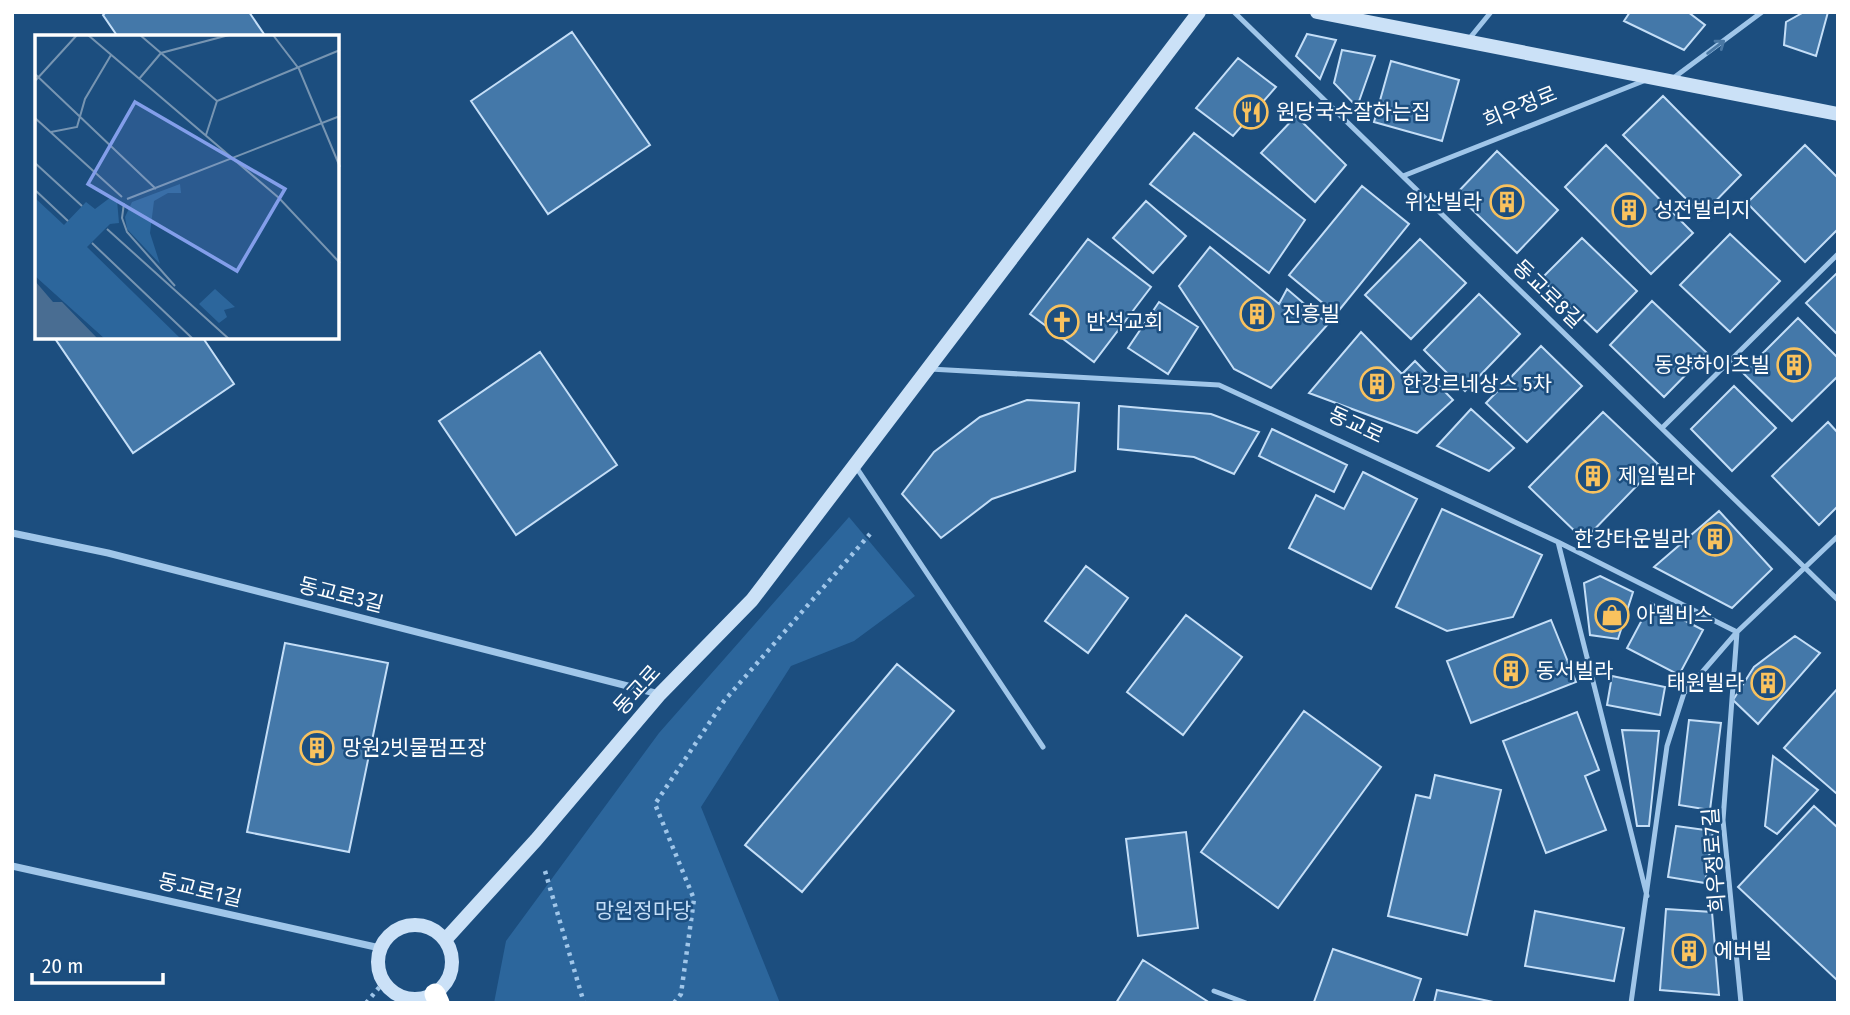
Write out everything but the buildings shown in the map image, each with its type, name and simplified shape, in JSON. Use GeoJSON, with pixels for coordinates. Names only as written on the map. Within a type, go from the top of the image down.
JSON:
{"type":"FeatureCollection","features":[{"type":"Feature","properties":{"kind":"street","name":"동교로"},"geometry":{"type":"LineString","coordinates":[[445,940],[536,840],[660,694],[752,600],[1199,12]]}},
{"type":"Feature","properties":{"kind":"street","name":"희우정로"},"geometry":{"type":"LineString","coordinates":[[1317,12],[1838,114]]}},
{"type":"Feature","properties":{"kind":"street","name":"동교로3길"},"geometry":{"type":"LineString","coordinates":[[12,533],[122,557],[660,694]]}},
{"type":"Feature","properties":{"kind":"street","name":"동교로1길"},"geometry":{"type":"LineString","coordinates":[[12,866],[380,948]]}},
{"type":"Feature","properties":{"kind":"street"},"geometry":{"type":"LineString","coordinates":[[415,925],[437,932],[445,940],[453,963],[437,998],[413,1000],[389,993],[377,961],[380,948],[394,931],[415,925]]}},
{"type":"Feature","properties":{"kind":"lane","name":"동교로8길"},"geometry":{"type":"LineString","coordinates":[[1234,12],[1838,600]]}},
{"type":"Feature","properties":{"kind":"lane"},"geometry":{"type":"LineString","coordinates":[[1467,41],[1491,12]]}},
{"type":"Feature","properties":{"kind":"lane"},"geometry":{"type":"LineString","coordinates":[[1670,81],[1762,12]]}},
{"type":"Feature","properties":{"kind":"lane","name":"희우정로"},"geometry":{"type":"LineString","coordinates":[[1403,176],[1652,77]]}},
{"type":"Feature","properties":{"kind":"lane"},"geometry":{"type":"LineString","coordinates":[[1662,428],[1838,254]]}},
{"type":"Feature","properties":{"kind":"lane","name":"동교로"},"geometry":{"type":"LineString","coordinates":[[927,369],[1219,385],[1558,542],[1737,632]]}},
{"type":"Feature","properties":{"kind":"lane"},"geometry":{"type":"LineString","coordinates":[[855,465],[1043,747]]}},
{"type":"Feature","properties":{"kind":"lane"},"geometry":{"type":"LineString","coordinates":[[1631,1003],[1648,899],[1667,746],[1684,693],[1737,632],[1838,536]]}},
{"type":"Feature","properties":{"kind":"lane"},"geometry":{"type":"LineString","coordinates":[[1558,542],[1648,899]]}},
{"type":"Feature","properties":{"kind":"lane","name":"희우정로7길"},"geometry":{"type":"LineString","coordinates":[[1737,632],[1723,820],[1741,1003]]}},
{"type":"Feature","properties":{"kind":"lane"},"geometry":{"type":"LineString","coordinates":[[1214,991],[1246,1003]]}},
{"type":"Feature","properties":{"kind":"path"},"geometry":{"type":"LineString","coordinates":[[674,1003],[681,994],[694,899],[655,804],[724,701],[888,514]]}},
{"type":"Feature","properties":{"kind":"path"},"geometry":{"type":"LineString","coordinates":[[536,840],[584,1003]]}},
{"type":"Feature","properties":{"kind":"path"},"geometry":{"type":"LineString","coordinates":[[366,1003],[389,993]]}},
{"type":"Feature","properties":{"kind":"green space","name":"망원정마당"},"geometry":{"type":"Polygon","coordinates":[[[849,517],[915,596],[854,641],[791,666],[701,807],[780,1003],[494,1003],[506,941],[659,733],[849,517]]]}},
{"type":"Feature","properties":{"kind":"place","name":"원당국수잘하는집"},"geometry":{"type":"Point","coordinates":[1251,112]}},
{"type":"Feature","properties":{"kind":"place","name":"위산빌라"},"geometry":{"type":"Point","coordinates":[1507,202]}},
{"type":"Feature","properties":{"kind":"place","name":"성전빌리지"},"geometry":{"type":"Point","coordinates":[1629,210]}},
{"type":"Feature","properties":{"kind":"place","name":"진흥빌"},"geometry":{"type":"Point","coordinates":[1257,314]}},
{"type":"Feature","properties":{"kind":"place","name":"반석교회"},"geometry":{"type":"Point","coordinates":[1062,322]}},
{"type":"Feature","properties":{"kind":"place","name":"동양하이츠빌"},"geometry":{"type":"Point","coordinates":[1794,365]}},
{"type":"Feature","properties":{"kind":"place","name":"한강르네상스 5차"},"geometry":{"type":"Point","coordinates":[1377,384]}},
{"type":"Feature","properties":{"kind":"place","name":"제일빌라"},"geometry":{"type":"Point","coordinates":[1593,476]}},
{"type":"Feature","properties":{"kind":"place","name":"한강타운빌라"},"geometry":{"type":"Point","coordinates":[1715,539]}},
{"type":"Feature","properties":{"kind":"place","name":"아델비스"},"geometry":{"type":"Point","coordinates":[1612,615]}},
{"type":"Feature","properties":{"kind":"place","name":"동서빌라"},"geometry":{"type":"Point","coordinates":[1511,671]}},
{"type":"Feature","properties":{"kind":"place","name":"태원빌라"},"geometry":{"type":"Point","coordinates":[1768,683]}},
{"type":"Feature","properties":{"kind":"place","name":"망원2빗물펌프장"},"geometry":{"type":"Point","coordinates":[317,748]}},
{"type":"Feature","properties":{"kind":"place","name":"에버빌"},"geometry":{"type":"Point","coordinates":[1689,951]}}]}
